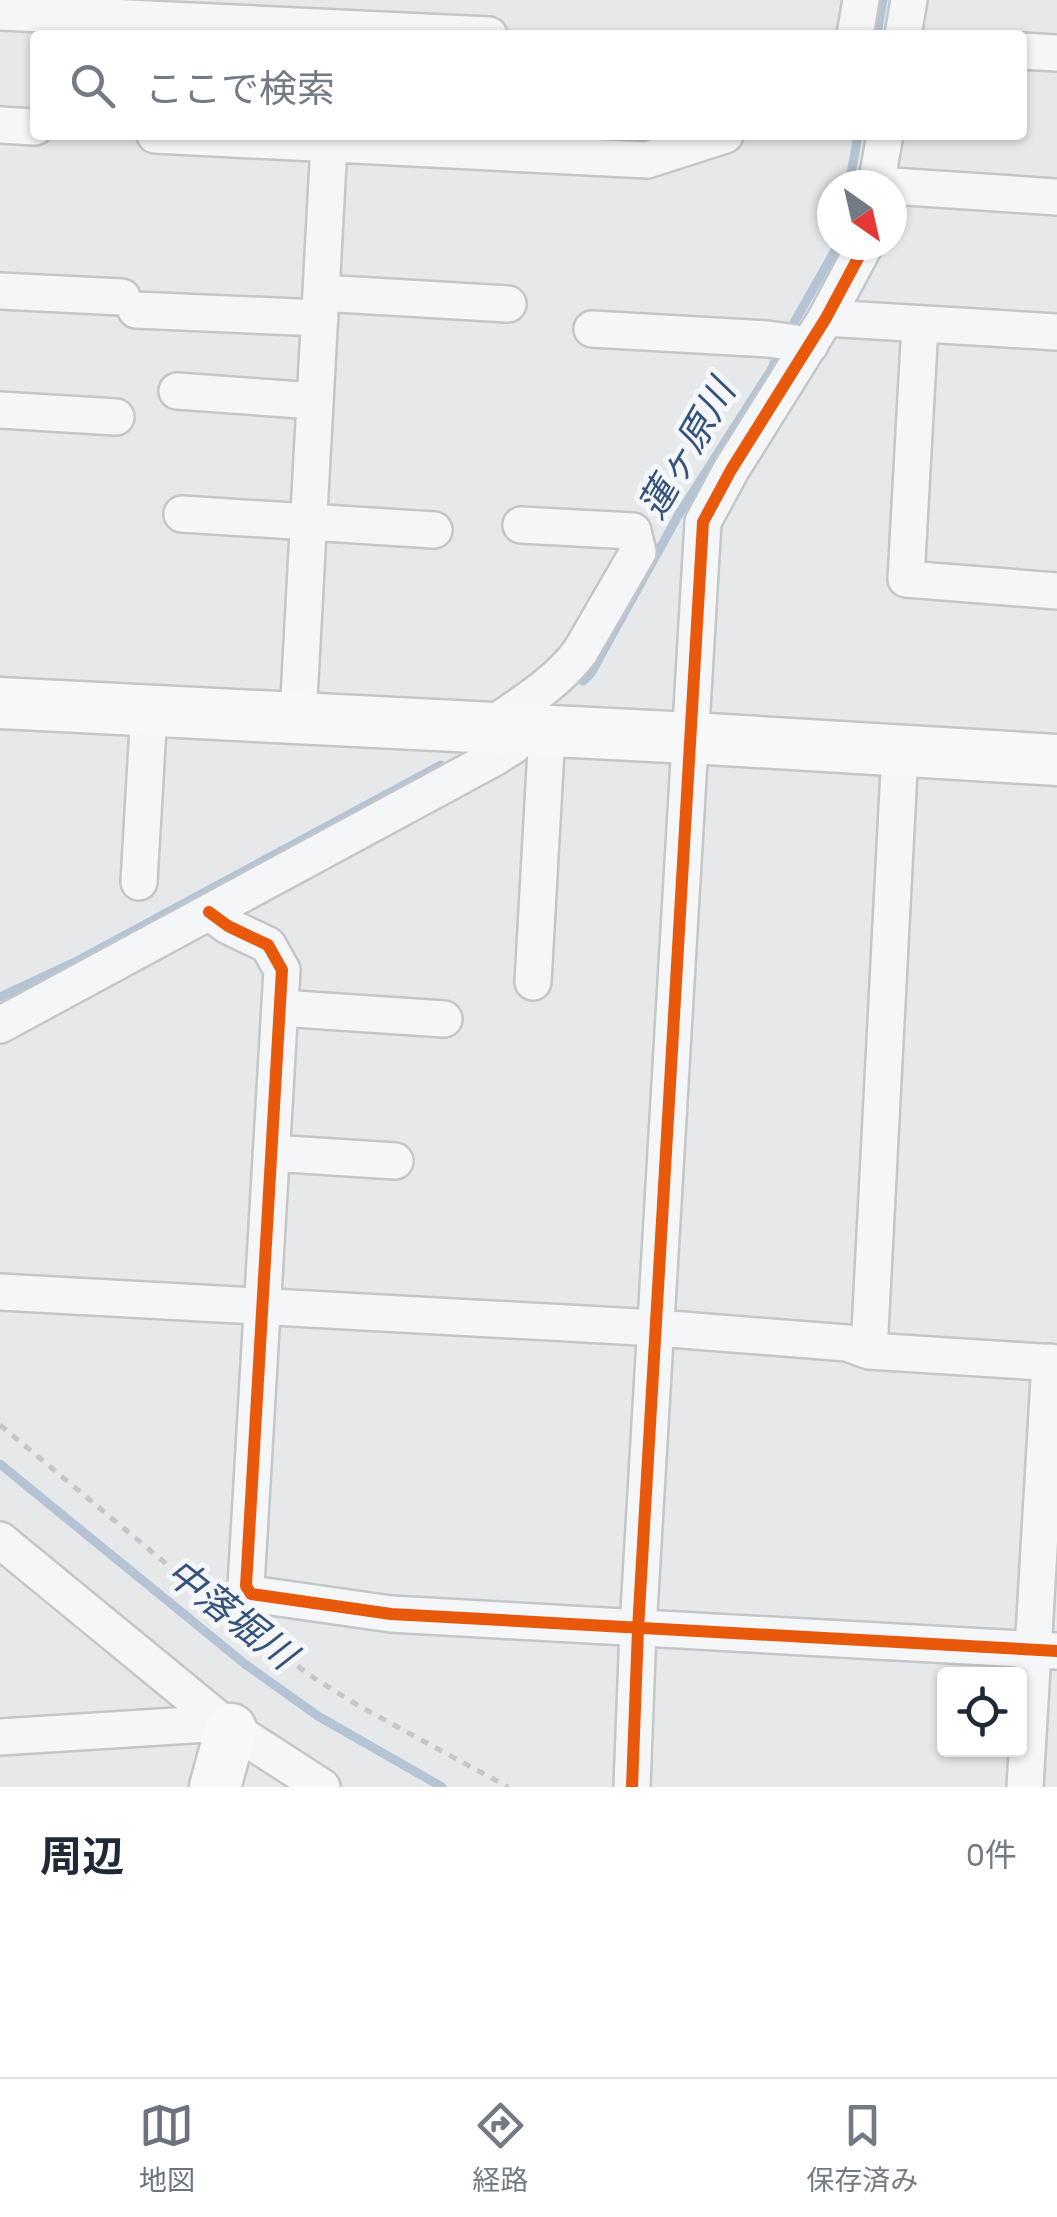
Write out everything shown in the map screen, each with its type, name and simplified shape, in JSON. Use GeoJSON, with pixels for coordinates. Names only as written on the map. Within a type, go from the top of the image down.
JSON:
{"type":"FeatureCollection","features":[{"type":"Feature","properties":{"kind":"street"},"geometry":{"type":"LineString","coordinates":[[856,30],[862,0]]}},
{"type":"Feature","properties":{"kind":"street"},"geometry":{"type":"LineString","coordinates":[[904,30],[909,0]]}},
{"type":"Feature","properties":{"kind":"street"},"geometry":{"type":"LineString","coordinates":[[0,12],[169,18],[365,14],[459,30]]}},
{"type":"Feature","properties":{"kind":"street"},"geometry":{"type":"LineString","coordinates":[[1027,51],[1057,53]]}},
{"type":"Feature","properties":{"kind":"street"},"geometry":{"type":"LineString","coordinates":[[0,124],[30,127]]}},
{"type":"Feature","properties":{"kind":"street"},"geometry":{"type":"LineString","coordinates":[[250,140],[504,144],[647,160],[709,140]]}},
{"type":"Feature","properties":{"kind":"street"},"geometry":{"type":"LineString","coordinates":[[879,170],[884,140]]}},
{"type":"Feature","properties":{"kind":"street"},"geometry":{"type":"LineString","coordinates":[[298,717],[329,144]]}},
{"type":"Feature","properties":{"kind":"street"},"geometry":{"type":"LineString","coordinates":[[907,187],[1057,196]]}},
{"type":"Feature","properties":{"kind":"street"},"geometry":{"type":"LineString","coordinates":[[632,1787],[703,522],[801,337],[855,260]]}},
{"type":"Feature","properties":{"kind":"street"},"geometry":{"type":"LineString","coordinates":[[0,291],[129,303],[508,304]]}},
{"type":"Feature","properties":{"kind":"street"},"geometry":{"type":"LineString","coordinates":[[920,324],[906,579],[1057,591]]}},
{"type":"Feature","properties":{"kind":"street"},"geometry":{"type":"LineString","coordinates":[[592,329],[801,337],[920,324],[1057,332]]}},
{"type":"Feature","properties":{"kind":"street"},"geometry":{"type":"LineString","coordinates":[[176,391],[314,401]]}},
{"type":"Feature","properties":{"kind":"street"},"geometry":{"type":"LineString","coordinates":[[0,410],[116,417]]}},
{"type":"Feature","properties":{"kind":"street"},"geometry":{"type":"LineString","coordinates":[[182,514],[434,530]]}},
{"type":"Feature","properties":{"kind":"street"},"geometry":{"type":"LineString","coordinates":[[0,1025],[513,746],[542,690],[580,652],[638,552],[634,531],[521,526]]}},
{"type":"Feature","properties":{"kind":"street"},"geometry":{"type":"LineString","coordinates":[[0,703],[1057,760]]}},
{"type":"Feature","properties":{"kind":"street"},"geometry":{"type":"LineString","coordinates":[[139,882],[149,710]]}},
{"type":"Feature","properties":{"kind":"street"},"geometry":{"type":"LineString","coordinates":[[520,730],[533,982]]}},
{"type":"Feature","properties":{"kind":"street"},"geometry":{"type":"LineString","coordinates":[[869,1351],[900,752]]}},
{"type":"Feature","properties":{"kind":"street"},"geometry":{"type":"LineString","coordinates":[[209,912],[268,945],[282,970],[246,1586],[251,1594],[391,1614],[1045,1650]]}},
{"type":"Feature","properties":{"kind":"street"},"geometry":{"type":"LineString","coordinates":[[280,1008],[444,1019]]}},
{"type":"Feature","properties":{"kind":"street"},"geometry":{"type":"LineString","coordinates":[[271,1153],[395,1160]]}},
{"type":"Feature","properties":{"kind":"street"},"geometry":{"type":"LineString","coordinates":[[0,1292],[657,1328],[847,1343],[869,1351],[1054,1362],[1045,1650],[1026,1787]]}},
{"type":"Feature","properties":{"kind":"street"},"geometry":{"type":"LineString","coordinates":[[0,1540],[228,1726],[322,1787]]}},
{"type":"Feature","properties":{"kind":"street"},"geometry":{"type":"LineString","coordinates":[[0,1737],[228,1726]]}},
{"type":"Feature","properties":{"kind":"street"},"geometry":{"type":"LineString","coordinates":[[216,1787],[228,1726]]}},
{"type":"Feature","properties":{"kind":"waterway","name":"蓮ヶ原川"},"geometry":{"type":"LineString","coordinates":[[878,30],[883,0]]}},
{"type":"Feature","properties":{"kind":"waterway","name":"蓮ヶ原川"},"geometry":{"type":"LineString","coordinates":[[852,170],[857,140]]}},
{"type":"Feature","properties":{"kind":"waterway","name":"蓮ヶ原川"},"geometry":{"type":"LineString","coordinates":[[787,335],[830,260]]}},
{"type":"Feature","properties":{"kind":"waterway","name":"蓮ヶ原川"},"geometry":{"type":"LineString","coordinates":[[583,681],[679,514],[781,349]]}},
{"type":"Feature","properties":{"kind":"waterway","name":"蓮ヶ原川"},"geometry":{"type":"LineString","coordinates":[[0,997],[79,960],[441,765]]}},
{"type":"Feature","properties":{"kind":"waterway","name":"中落堀川"},"geometry":{"type":"LineString","coordinates":[[0,1464],[245,1664],[318,1716],[442,1787]]}},
{"type":"Feature","properties":{"kind":"cycle path"},"geometry":{"type":"LineString","coordinates":[[632,1787],[703,522],[857,260]]}},
{"type":"Feature","properties":{"kind":"cycle path"},"geometry":{"type":"LineString","coordinates":[[209,912],[268,945],[282,970],[246,1586],[251,1594],[391,1614],[1057,1651]]}}]}
